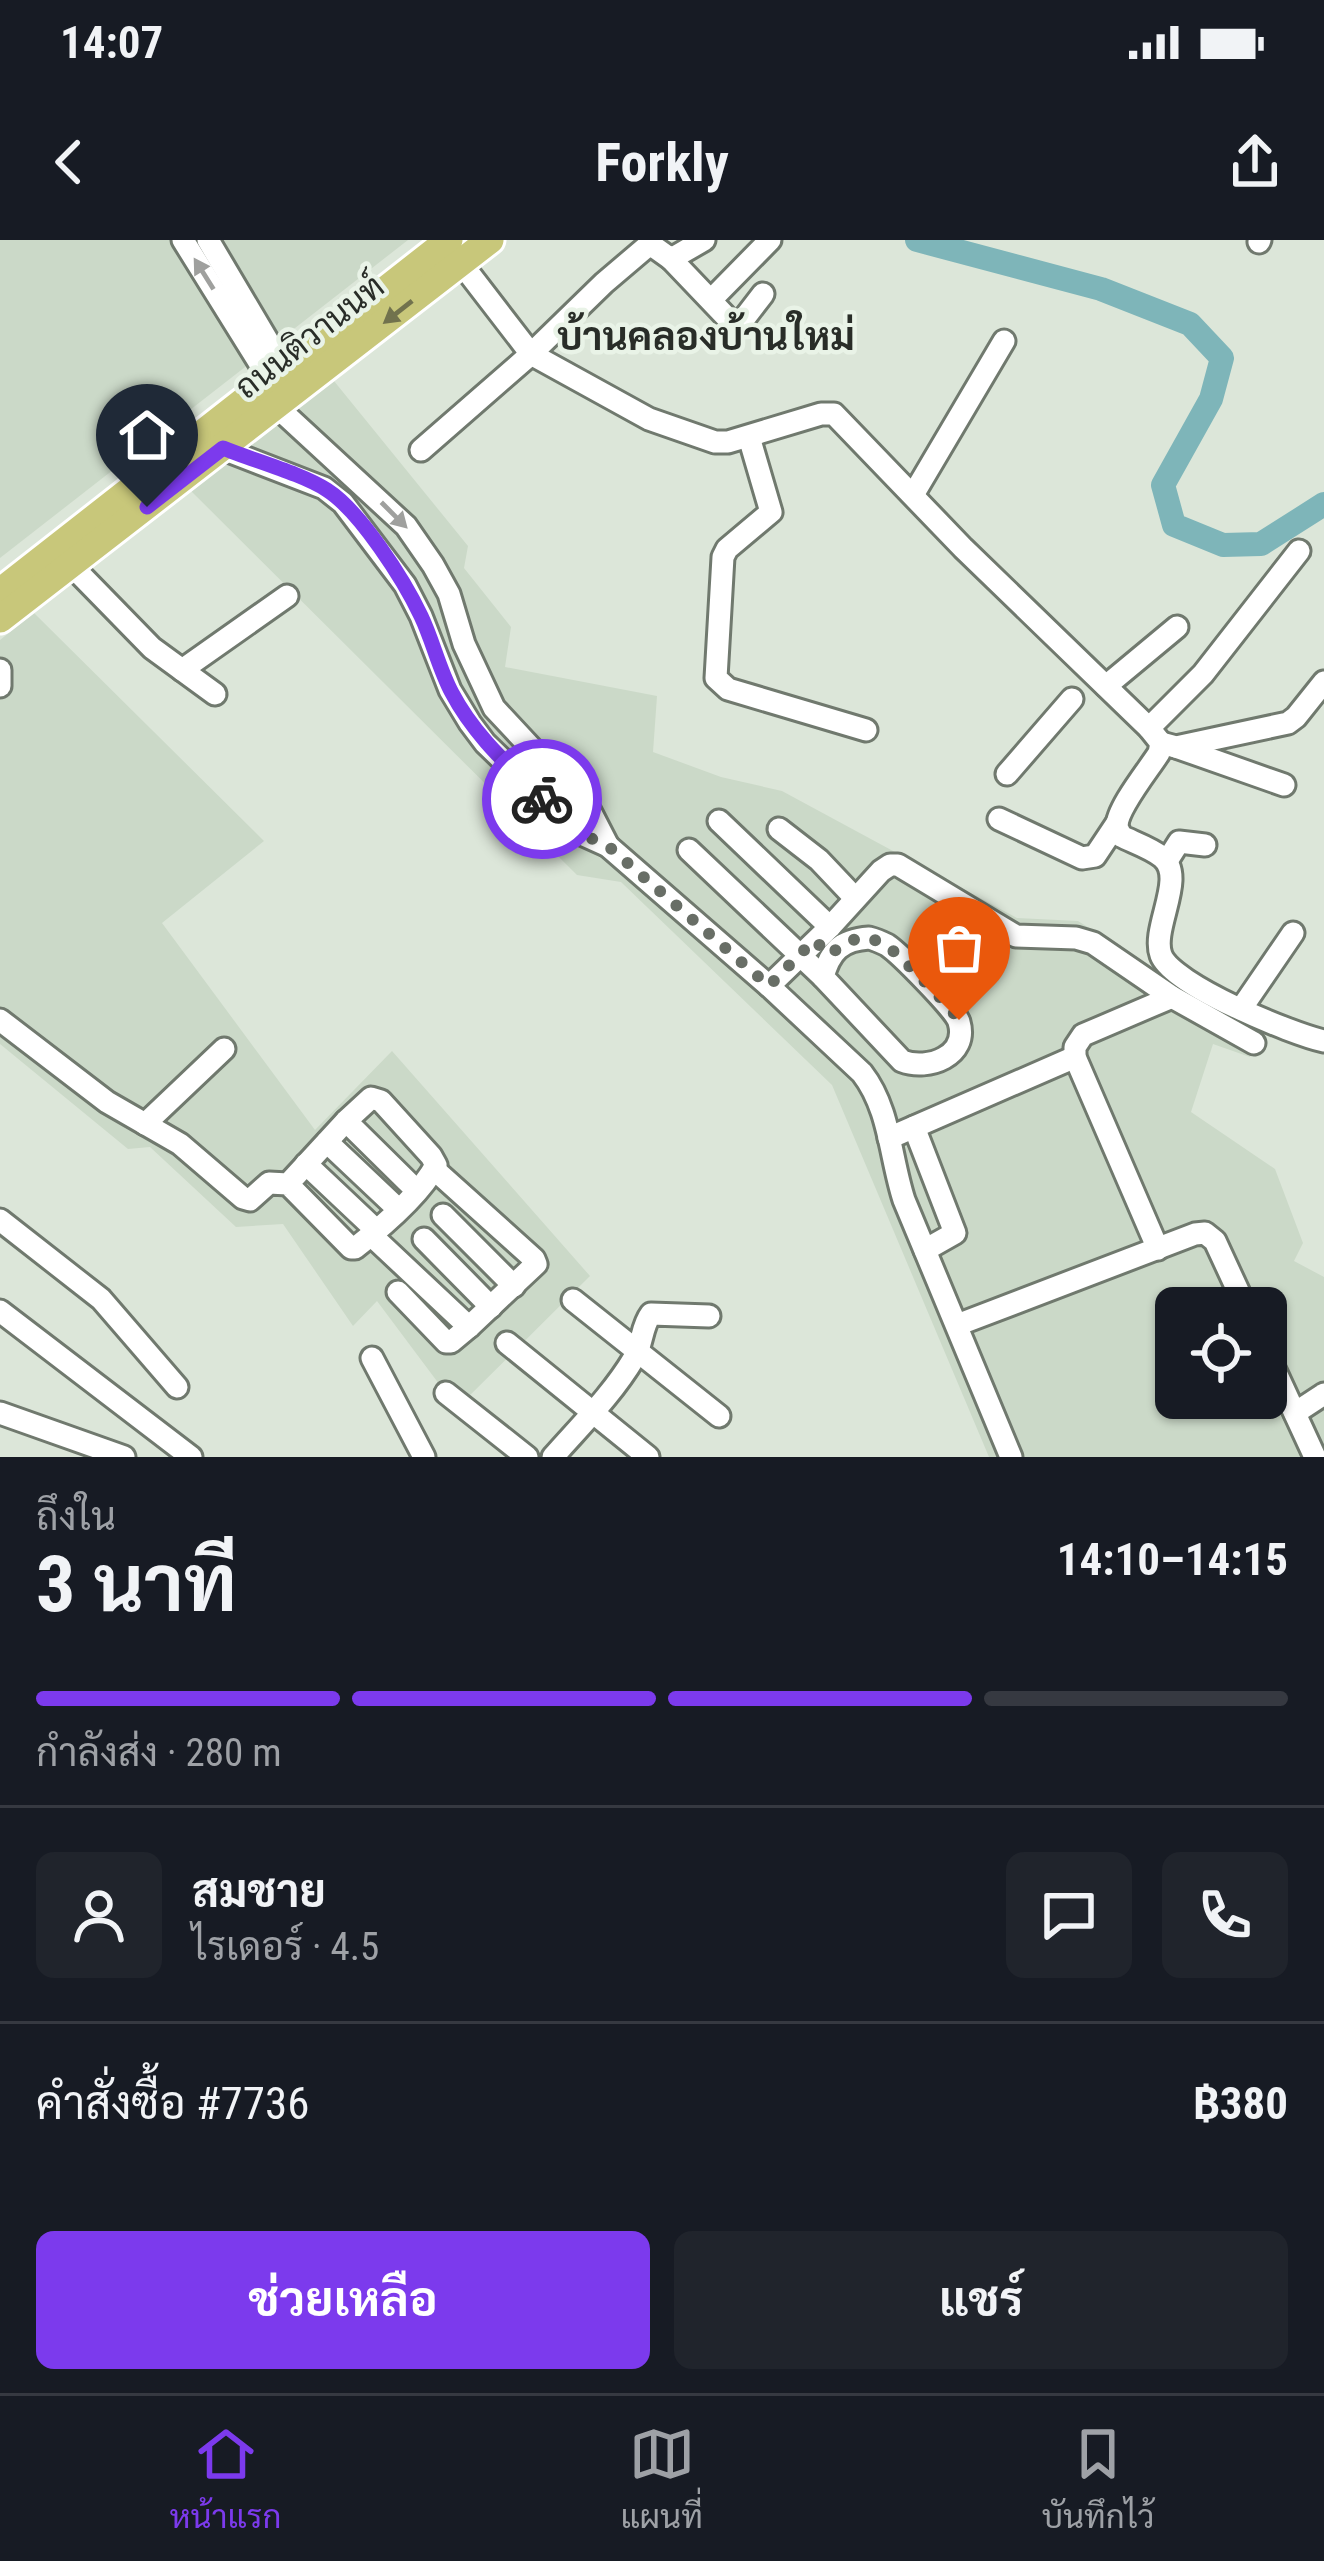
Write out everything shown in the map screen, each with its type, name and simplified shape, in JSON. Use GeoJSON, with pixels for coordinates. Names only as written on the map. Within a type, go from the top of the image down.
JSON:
{"type":"FeatureCollection","features":[{"type":"Feature","properties":{"kind":"main road","name":"ถนนติวานนท์"},"geometry":{"type":"LineString","coordinates":[[0,592],[455,252],[490,240]]}},
{"type":"Feature","properties":{"kind":"main road","name":"ถนนติวานนท์"},"geometry":{"type":"LineString","coordinates":[[0,619],[223,448],[277,386]]}},
{"type":"Feature","properties":{"kind":"street"},"geometry":{"type":"LineString","coordinates":[[183,240],[277,386],[363,485],[406,526],[434,565],[494,708],[590,811],[608,846]]}},
{"type":"Feature","properties":{"kind":"street"},"geometry":{"type":"LineString","coordinates":[[208,240],[277,386]]}},
{"type":"Feature","properties":{"kind":"street"},"geometry":{"type":"LineString","coordinates":[[671,259],[704,240]]}},
{"type":"Feature","properties":{"kind":"street"},"geometry":{"type":"LineString","coordinates":[[711,300],[770,240]]}},
{"type":"Feature","properties":{"kind":"street"},"geometry":{"type":"LineString","coordinates":[[421,450],[650,244],[671,259],[727,320],[737,324],[763,294]]}},
{"type":"Feature","properties":{"kind":"street"},"geometry":{"type":"LineString","coordinates":[[455,252],[531,354],[649,418],[715,442],[749,437],[820,413],[834,414],[963,548],[1162,739],[1284,785]]}},
{"type":"Feature","properties":{"kind":"street"},"geometry":{"type":"LineString","coordinates":[[913,495],[1004,340]]}},
{"type":"Feature","properties":{"kind":"street"},"geometry":{"type":"LineString","coordinates":[[749,437],[771,512],[723,557],[716,678],[728,689],[866,730]]}},
{"type":"Feature","properties":{"kind":"street"},"geometry":{"type":"LineString","coordinates":[[223,448],[324,488],[343,503],[405,585],[450,690],[485,742],[577,832],[608,846],[769,986],[874,1088],[904,1200],[1011,1457]]}},
{"type":"Feature","properties":{"kind":"street"},"geometry":{"type":"LineString","coordinates":[[343,503],[363,485]]}},
{"type":"Feature","properties":{"kind":"street"},"geometry":{"type":"LineString","coordinates":[[999,819],[1082,858],[1106,839],[1203,674],[1299,551]]}},
{"type":"Feature","properties":{"kind":"street"},"geometry":{"type":"LineString","coordinates":[[71,565],[152,648],[215,694]]}},
{"type":"Feature","properties":{"kind":"street"},"geometry":{"type":"LineString","coordinates":[[182,670],[287,596]]}},
{"type":"Feature","properties":{"kind":"street"},"geometry":{"type":"LineString","coordinates":[[1098,681],[1177,627]]}},
{"type":"Feature","properties":{"kind":"street"},"geometry":{"type":"LineString","coordinates":[[0,670],[0,686]]}},
{"type":"Feature","properties":{"kind":"street"},"geometry":{"type":"LineString","coordinates":[[1162,739],[1279,727],[1296,717],[1324,682]]}},
{"type":"Feature","properties":{"kind":"street"},"geometry":{"type":"LineString","coordinates":[[1007,774],[1072,699]]}},
{"type":"Feature","properties":{"kind":"street"},"geometry":{"type":"LineString","coordinates":[[689,850],[818,944],[869,938],[885,944],[959,1020],[959,1037],[950,1054],[935,1064],[916,1066],[902,1060],[823,977],[818,944],[718,821]]}},
{"type":"Feature","properties":{"kind":"street"},"geometry":{"type":"LineString","coordinates":[[779,829],[819,860],[855,898]]}},
{"type":"Feature","properties":{"kind":"street"},"geometry":{"type":"LineString","coordinates":[[1106,839],[1120,836],[1167,861],[1171,879],[1160,954],[1169,968],[1240,1009],[1323,1038]]}},
{"type":"Feature","properties":{"kind":"street"},"geometry":{"type":"LineString","coordinates":[[1167,861],[1179,842],[1204,845]]}},
{"type":"Feature","properties":{"kind":"street"},"geometry":{"type":"LineString","coordinates":[[769,986],[818,944],[881,871],[898,865],[1016,936],[1093,943],[1172,997],[1254,1043]]}},
{"type":"Feature","properties":{"kind":"street"},"geometry":{"type":"LineString","coordinates":[[1240,1009],[1293,933]]}},
{"type":"Feature","properties":{"kind":"street"},"geometry":{"type":"LineString","coordinates":[[1158,1249],[1075,1048],[1083,1035],[1172,997]]}},
{"type":"Feature","properties":{"kind":"street"},"geometry":{"type":"LineString","coordinates":[[0,1020],[106,1102],[180,1144],[243,1198],[250,1200],[269,1183],[288,1184],[351,1248],[374,1233],[435,1170]]}},
{"type":"Feature","properties":{"kind":"street"},"geometry":{"type":"LineString","coordinates":[[145,1124],[224,1049]]}},
{"type":"Feature","properties":{"kind":"street"},"geometry":{"type":"LineString","coordinates":[[889,1138],[1076,1057]]}},
{"type":"Feature","properties":{"kind":"street"},"geometry":{"type":"LineString","coordinates":[[288,1184],[346,1120],[371,1098],[381,1101],[431,1156],[435,1170],[535,1259],[533,1268],[451,1342],[398,1292]]}},
{"type":"Feature","properties":{"kind":"street"},"geometry":{"type":"LineString","coordinates":[[346,1120],[416,1190]]}},
{"type":"Feature","properties":{"kind":"street"},"geometry":{"type":"LineString","coordinates":[[914,1127],[955,1233],[925,1250]]}},
{"type":"Feature","properties":{"kind":"street"},"geometry":{"type":"LineString","coordinates":[[327,1142],[398,1209]]}},
{"type":"Feature","properties":{"kind":"street"},"geometry":{"type":"LineString","coordinates":[[306,1164],[469,1327]]}},
{"type":"Feature","properties":{"kind":"street"},"geometry":{"type":"LineString","coordinates":[[443,1215],[514,1286]]}},
{"type":"Feature","properties":{"kind":"street"},"geometry":{"type":"LineString","coordinates":[[0,1220],[101,1299],[177,1387]]}},
{"type":"Feature","properties":{"kind":"street"},"geometry":{"type":"LineString","coordinates":[[957,1325],[1205,1232],[1236,1287]]}},
{"type":"Feature","properties":{"kind":"street"},"geometry":{"type":"LineString","coordinates":[[424,1239],[491,1307]]}},
{"type":"Feature","properties":{"kind":"street"},"geometry":{"type":"LineString","coordinates":[[573,1300],[719,1416]]}},
{"type":"Feature","properties":{"kind":"street"},"geometry":{"type":"LineString","coordinates":[[0,1311],[191,1457]]}},
{"type":"Feature","properties":{"kind":"street"},"geometry":{"type":"LineString","coordinates":[[553,1457],[620,1381],[638,1353],[651,1314],[709,1316]]}},
{"type":"Feature","properties":{"kind":"street"},"geometry":{"type":"LineString","coordinates":[[507,1343],[648,1457]]}},
{"type":"Feature","properties":{"kind":"street"},"geometry":{"type":"LineString","coordinates":[[373,1358],[424,1457]]}},
{"type":"Feature","properties":{"kind":"street"},"geometry":{"type":"LineString","coordinates":[[446,1393],[526,1457]]}},
{"type":"Feature","properties":{"kind":"street"},"geometry":{"type":"LineString","coordinates":[[1294,1413],[1324,1394]]}},
{"type":"Feature","properties":{"kind":"street"},"geometry":{"type":"LineString","coordinates":[[1287,1398],[1315,1457]]}},
{"type":"Feature","properties":{"kind":"street"},"geometry":{"type":"LineString","coordinates":[[1,1413],[124,1457]]}},
{"type":"Feature","properties":{"kind":"shaded area"},"geometry":{"type":"Polygon","coordinates":[[[0,240],[408,240],[0,558],[0,240]]]}},
{"type":"Feature","properties":{"kind":"shaded area"},"geometry":{"type":"Polygon","coordinates":[[[334,381],[468,546],[464,568],[511,627],[505,667],[657,696],[653,752],[721,777],[782,791],[1017,918],[1078,921],[1223,1012],[1264,1027],[1250,1057],[1213,1044],[1191,1112],[1275,1169],[1303,1243],[1294,1261],[1324,1277],[1324,1457],[989,1457],[832,1085],[621,882],[577,875],[189,489],[334,381]]]}},
{"type":"Feature","properties":{"kind":"shaded area"},"geometry":{"type":"Polygon","coordinates":[[[34,613],[264,841],[162,923],[315,1130],[392,1051],[590,1276],[457,1408],[377,1301],[353,1326],[283,1224],[236,1227],[150,1147],[128,1149],[0,1044],[0,640],[34,613]]]}},
{"type":"Feature","properties":{"kind":"waterway"},"geometry":{"type":"LineString","coordinates":[[917,240],[1101,289],[1190,324],[1222,358],[1211,399],[1163,485],[1174,525],[1223,545],[1261,544],[1324,504]]}},
{"type":"Feature","properties":{"kind":"way so far"},"geometry":{"type":"LineString","coordinates":[[542,799],[577,832],[608,846],[769,986],[814,940],[830,955],[840,945],[869,938],[885,944],[959,1020]]}},
{"type":"Feature","properties":{"kind":"district","name":"บ้านคลองบ้านใหม่"},"geometry":{"type":"Point","coordinates":[706,336]}},
{"type":"Feature","properties":{"kind":"route"},"geometry":{"type":"LineString","coordinates":[[147,507],[223,448],[324,488],[355,515],[405,585],[450,690],[470,723],[542,799]]}}]}
